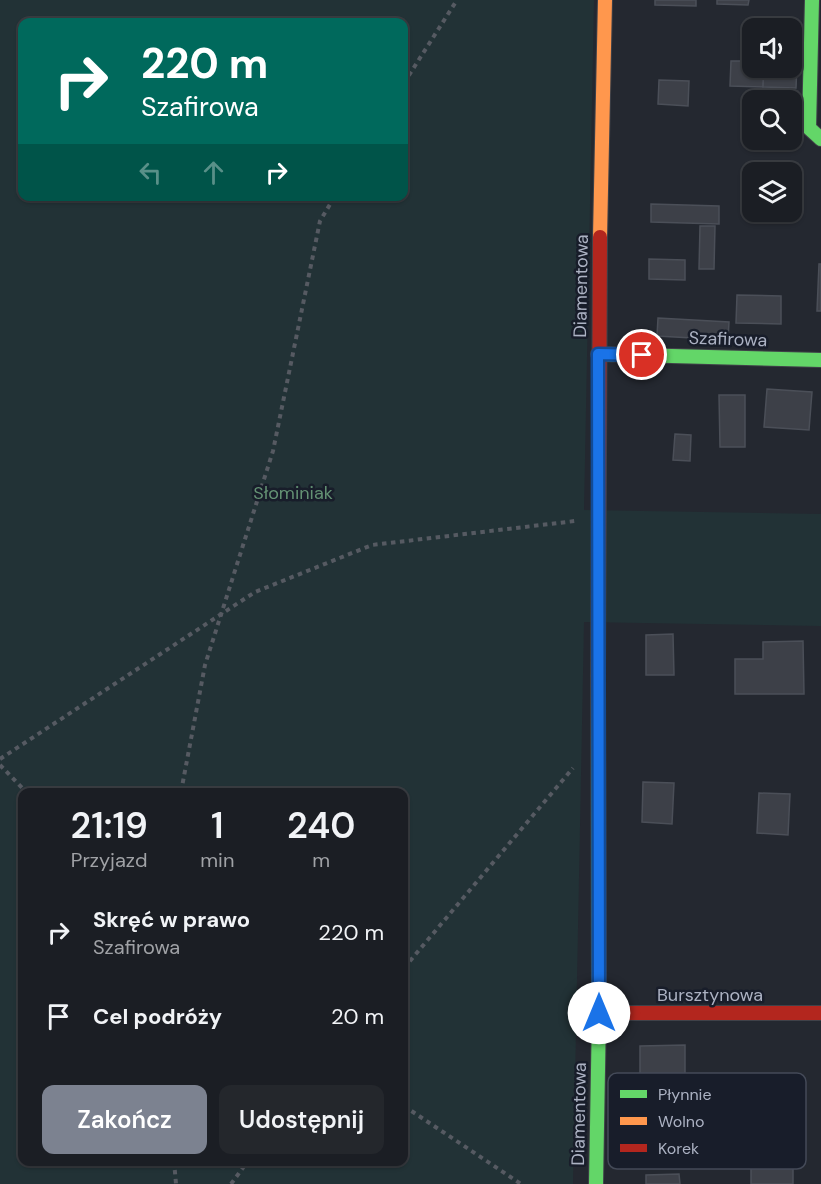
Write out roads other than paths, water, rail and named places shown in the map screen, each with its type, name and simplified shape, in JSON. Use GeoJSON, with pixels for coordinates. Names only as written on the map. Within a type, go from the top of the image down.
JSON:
{"type":"FeatureCollection","features":[{"type":"Feature","properties":{"kind":"street","name":"Diamentowa"},"geometry":{"type":"LineString","coordinates":[[596,1184],[599,1013],[598,354],[605,0]]}},
{"type":"Feature","properties":{"kind":"street"},"geometry":{"type":"LineString","coordinates":[[812,0],[809,128],[821,140]]}},
{"type":"Feature","properties":{"kind":"street","name":"Szafirowa"},"geometry":{"type":"LineString","coordinates":[[598,354],[821,360]]}},
{"type":"Feature","properties":{"kind":"street","name":"Bursztynowa"},"geometry":{"type":"LineString","coordinates":[[599,1013],[821,1013]]}},
{"type":"Feature","properties":{"kind":"park label","name":"Słominiak"},"geometry":{"type":"Point","coordinates":[293,493]}}]}
